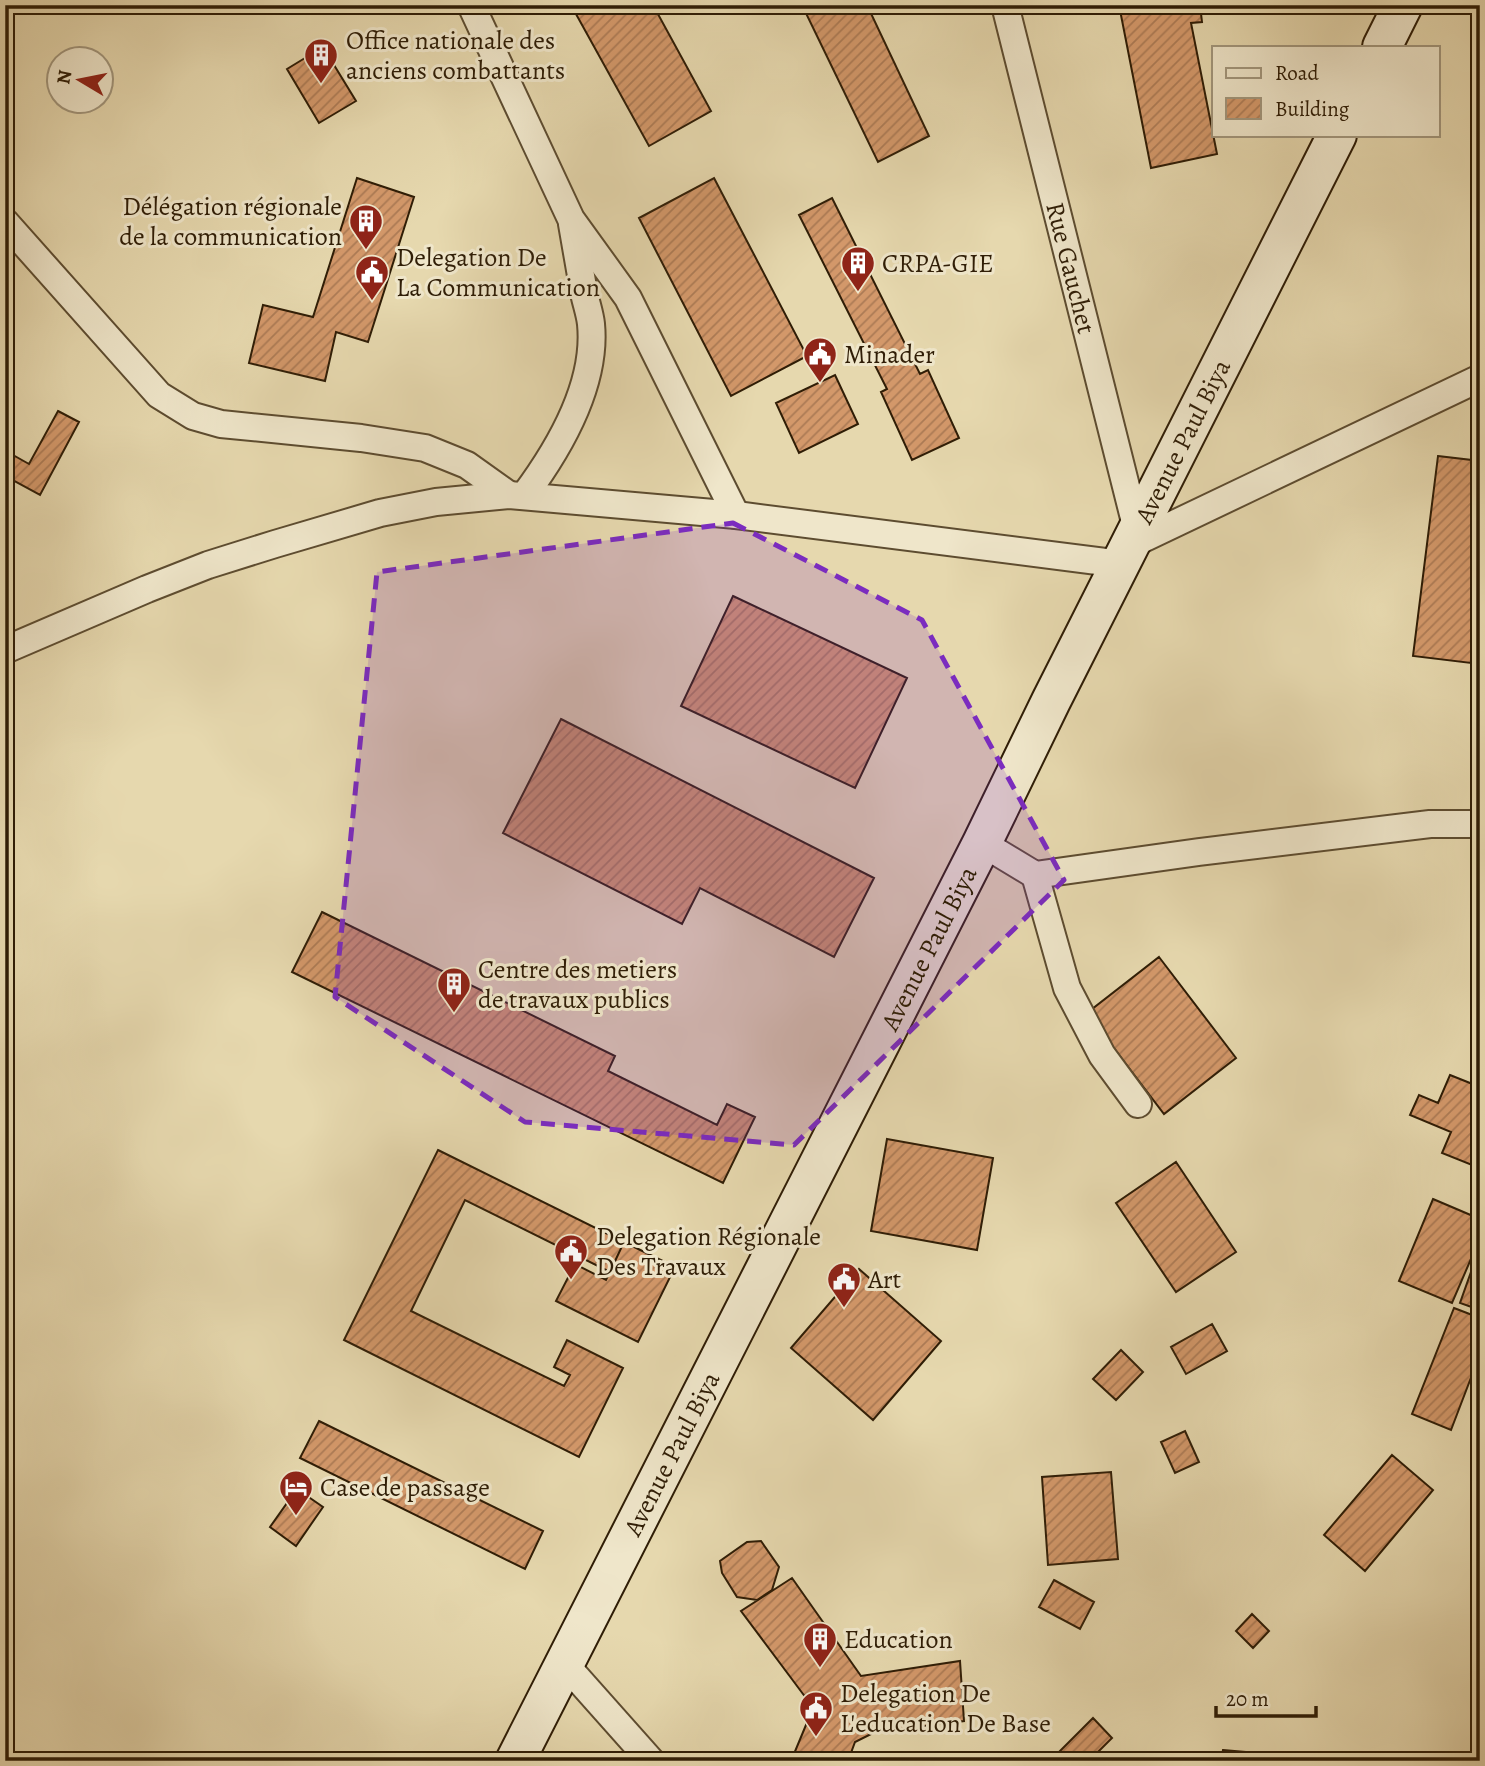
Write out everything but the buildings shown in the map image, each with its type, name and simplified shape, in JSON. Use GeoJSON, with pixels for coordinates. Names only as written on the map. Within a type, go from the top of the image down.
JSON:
{"type":"FeatureCollection","features":[{"type":"Feature","properties":{"kind":"main road"},"geometry":{"type":"LineString","coordinates":[[1382,46],[1403,5]]}},
{"type":"Feature","properties":{"kind":"main road","name":"Avenue Paul Biya"},"geometry":{"type":"LineString","coordinates":[[515,1761],[1337,136]]}},
{"type":"Feature","properties":{"kind":"street"},"geometry":{"type":"LineString","coordinates":[[471,5],[571,219],[628,298],[736,515]]}},
{"type":"Feature","properties":{"kind":"street","name":"Rue Gauchet"},"geometry":{"type":"LineString","coordinates":[[1005,5],[1129,546]]}},
{"type":"Feature","properties":{"kind":"street"},"geometry":{"type":"LineString","coordinates":[[517,495],[543,471],[579,399],[590,361],[591,325],[571,219]]}},
{"type":"Feature","properties":{"kind":"street"},"geometry":{"type":"LineString","coordinates":[[5,222],[159,395],[193,416],[221,424],[361,438],[425,448],[467,465],[517,495]]}},
{"type":"Feature","properties":{"kind":"street"},"geometry":{"type":"LineString","coordinates":[[5,650],[208,565],[380,513],[436,502],[517,495],[1129,546],[1480,378]]}},
{"type":"Feature","properties":{"kind":"street"},"geometry":{"type":"LineString","coordinates":[[982,842],[1035,875],[1430,824],[1480,824]]}},
{"type":"Feature","properties":{"kind":"street"},"geometry":{"type":"LineString","coordinates":[[1035,875],[1067,988],[1102,1055],[1138,1104]]}},
{"type":"Feature","properties":{"kind":"street"},"geometry":{"type":"LineString","coordinates":[[563,1662],[651,1761]]}},
{"type":"Feature","properties":{"kind":"highlighted area"},"geometry":{"type":"Polygon","coordinates":[[[733,523],[922,620],[1064,880],[794,1145],[525,1122],[335,997],[377,572],[733,523]]]}},
{"type":"Feature","properties":{"kind":"place","name":"Office nationale des anciens combattants"},"geometry":{"type":"Point","coordinates":[321,85]}},
{"type":"Feature","properties":{"kind":"place","name":"Délégation régionale de la communication"},"geometry":{"type":"Point","coordinates":[366,251]}},
{"type":"Feature","properties":{"kind":"place","name":"CRPA-GIE"},"geometry":{"type":"Point","coordinates":[858,293]}},
{"type":"Feature","properties":{"kind":"place","name":"Delegation De La Communication"},"geometry":{"type":"Point","coordinates":[372,302]}},
{"type":"Feature","properties":{"kind":"place","name":"Minader"},"geometry":{"type":"Point","coordinates":[820,384]}},
{"type":"Feature","properties":{"kind":"place","name":"Centre des metiers de travaux publics"},"geometry":{"type":"Point","coordinates":[454,1014]}},
{"type":"Feature","properties":{"kind":"place","name":"Delegation Régionale Des Travaux"},"geometry":{"type":"Point","coordinates":[571,1281]}},
{"type":"Feature","properties":{"kind":"place","name":"Art"},"geometry":{"type":"Point","coordinates":[844,1309]}},
{"type":"Feature","properties":{"kind":"place","name":"Case de passage"},"geometry":{"type":"Point","coordinates":[296,1517]}},
{"type":"Feature","properties":{"kind":"place","name":"Education"},"geometry":{"type":"Point","coordinates":[820,1669]}},
{"type":"Feature","properties":{"kind":"place","name":"Delegation De L'education De Base"},"geometry":{"type":"Point","coordinates":[816,1738]}}]}
